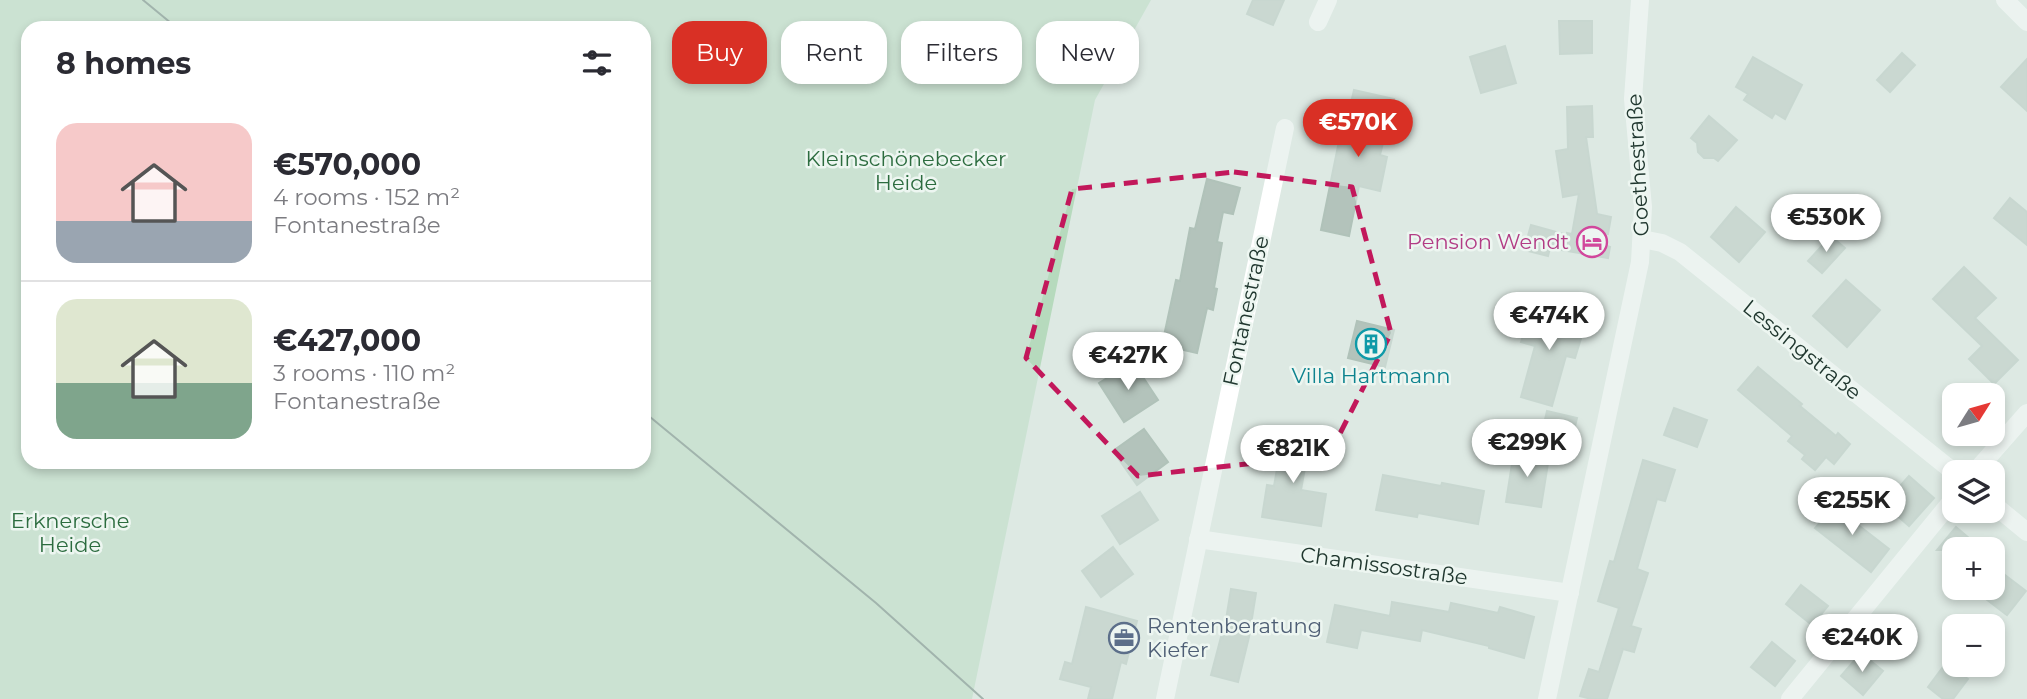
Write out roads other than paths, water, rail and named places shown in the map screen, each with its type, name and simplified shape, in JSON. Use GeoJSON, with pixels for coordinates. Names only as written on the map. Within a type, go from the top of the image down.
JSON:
{"type":"FeatureCollection","features":[{"type":"Feature","properties":{"kind":"street"},"geometry":{"type":"LineString","coordinates":[[1318,22],[1328,0]]}},
{"type":"Feature","properties":{"kind":"street","name":"Goethestraße"},"geometry":{"type":"LineString","coordinates":[[1547,699],[1640,262],[1643,207],[1633,99],[1640,0]]}},
{"type":"Feature","properties":{"kind":"street"},"geometry":{"type":"LineString","coordinates":[[2005,0],[2024,12]]}},
{"type":"Feature","properties":{"kind":"street","name":"Fontanestraße"},"geometry":{"type":"LineString","coordinates":[[1165,699],[1285,128]]}},
{"type":"Feature","properties":{"kind":"street","name":"Lessingstraße"},"geometry":{"type":"LineString","coordinates":[[1642,239],[1662,243],[1680,252],[1942,463]]}},
{"type":"Feature","properties":{"kind":"street"},"geometry":{"type":"LineString","coordinates":[[1986,460],[2027,413]]}},
{"type":"Feature","properties":{"kind":"street"},"geometry":{"type":"LineString","coordinates":[[1790,699],[1942,513]]}},
{"type":"Feature","properties":{"kind":"street"},"geometry":{"type":"LineString","coordinates":[[2005,514],[2027,532]]}},
{"type":"Feature","properties":{"kind":"street","name":"Chamissostraße"},"geometry":{"type":"LineString","coordinates":[[1198,539],[1570,593]]}},
{"type":"Feature","properties":{"kind":"tram line"},"geometry":{"type":"LineString","coordinates":[[143,0],[168,21]]}},
{"type":"Feature","properties":{"kind":"tram line"},"geometry":{"type":"LineString","coordinates":[[651,418],[876,603],[983,699]]}},
{"type":"Feature","properties":{"kind":"place","name":"Pension Wendt"},"geometry":{"type":"Point","coordinates":[1592,242]}},
{"type":"Feature","properties":{"kind":"place","name":"Villa Hartmann"},"geometry":{"type":"Point","coordinates":[1371,344]}},
{"type":"Feature","properties":{"kind":"place","name":"Rentenberatung Kiefer"},"geometry":{"type":"Point","coordinates":[1124,638]}},
{"type":"Feature","properties":{"kind":"park label","name":"Kleinschönebecker Heide"},"geometry":{"type":"Point","coordinates":[906,171]}},
{"type":"Feature","properties":{"kind":"park label","name":"Erknersche Heide"},"geometry":{"type":"Point","coordinates":[70,533]}}]}
